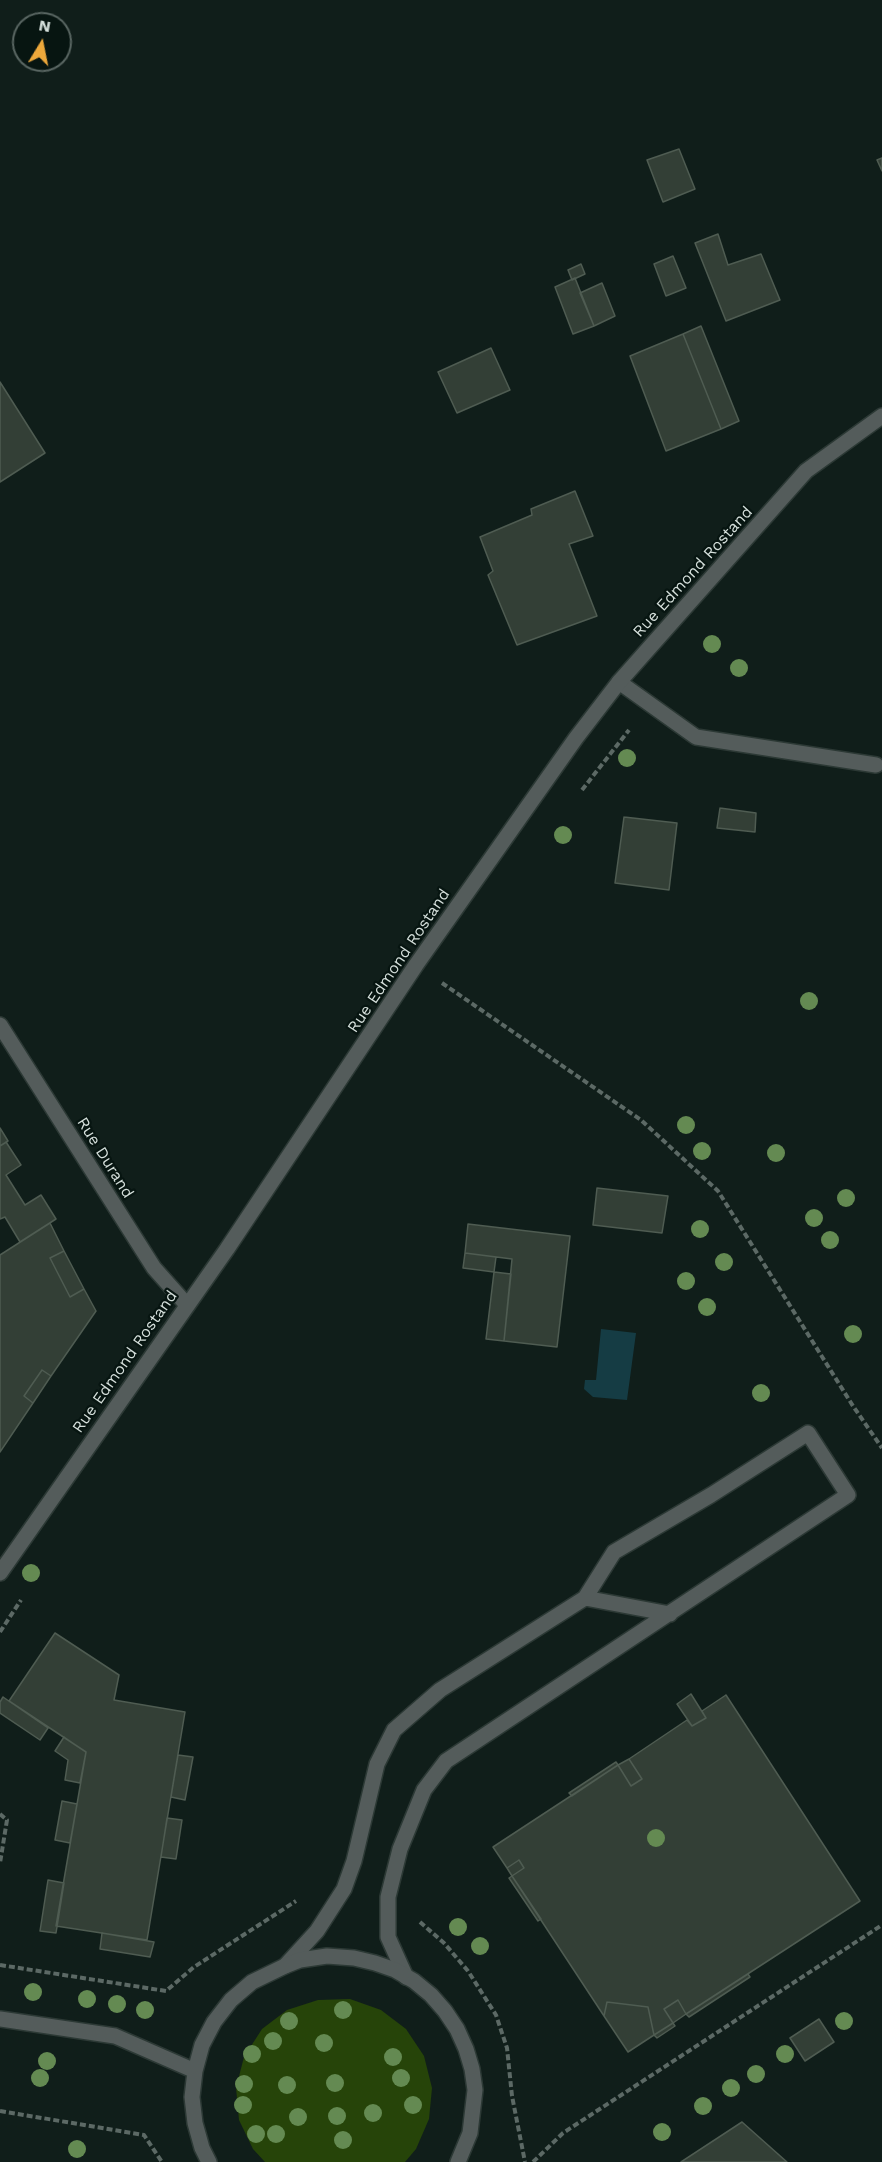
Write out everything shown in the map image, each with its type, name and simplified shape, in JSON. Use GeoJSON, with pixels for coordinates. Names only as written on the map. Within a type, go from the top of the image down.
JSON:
{"type":"FeatureCollection","features":[{"type":"Feature","properties":{"kind":"street","name":"Rue Edmond Rostand"},"geometry":{"type":"LineString","coordinates":[[0,1573],[187,1305],[416,965],[576,738],[619,682],[806,471],[882,416]]}},
{"type":"Feature","properties":{"kind":"street"},"geometry":{"type":"LineString","coordinates":[[619,682],[696,737],[876,765]]}},
{"type":"Feature","properties":{"kind":"street","name":"Rue Durand"},"geometry":{"type":"LineString","coordinates":[[0,1025],[154,1268],[187,1305]]}},
{"type":"Feature","properties":{"kind":"street"},"geometry":{"type":"LineString","coordinates":[[285,1965],[317,1931],[344,1888],[354,1861],[377,1764],[394,1730],[440,1690],[585,1598],[614,1552],[711,1495],[808,1433],[848,1495],[446,1761],[424,1790],[400,1849],[388,1897],[388,1937],[406,1977]]}},
{"type":"Feature","properties":{"kind":"street"},"geometry":{"type":"LineString","coordinates":[[585,1598],[670,1614]]}},
{"type":"Feature","properties":{"kind":"street"},"geometry":{"type":"LineString","coordinates":[[209,2162],[202,2148],[195,2123],[192,2097],[195,2071],[202,2045],[214,2022],[231,2000],[252,1983],[285,1965],[327,1956],[354,1958],[395,1970],[431,1995],[445,2011],[466,2049],[475,2090],[470,2133],[464,2159]]}},
{"type":"Feature","properties":{"kind":"street"},"geometry":{"type":"LineString","coordinates":[[0,2019],[115,2036],[195,2071]]}},
{"type":"Feature","properties":{"kind":"path"},"geometry":{"type":"LineString","coordinates":[[416,965],[640,1120],[718,1191],[853,1406],[882,1448]]}},
{"type":"Feature","properties":{"kind":"path"},"geometry":{"type":"LineString","coordinates":[[0,1814],[8,1820],[0,1863]]}},
{"type":"Feature","properties":{"kind":"path"},"geometry":{"type":"LineString","coordinates":[[0,1965],[166,1991],[194,1967],[298,1900]]}},
{"type":"Feature","properties":{"kind":"path"},"geometry":{"type":"LineString","coordinates":[[533,2162],[563,2133],[882,1925]]}},
{"type":"Feature","properties":{"kind":"path"},"geometry":{"type":"LineString","coordinates":[[0,2111],[144,2135],[162,2162]]}},
{"type":"Feature","properties":{"kind":"green space"},"geometry":{"type":"Polygon","coordinates":[[[350,1999],[381,2010],[406,2029],[424,2056],[432,2088],[429,2119],[416,2149],[405,2162],[265,2162],[253,2149],[239,2120],[236,2088],[244,2057],[262,2029],[287,2010],[318,2000],[350,1999]]]}},
{"type":"Feature","properties":{"kind":"water"},"geometry":{"type":"Polygon","coordinates":[[[601,1329],[636,1333],[627,1400],[593,1397],[584,1389],[585,1380],[596,1380],[601,1329]]]}},
{"type":"Feature","properties":{"kind":"building"},"geometry":{"type":"Polygon","coordinates":[[[679,149],[695,189],[663,202],[647,160],[679,149]]]}},
{"type":"Feature","properties":{"kind":"building"},"geometry":{"type":"Polygon","coordinates":[[[882,158],[882,171],[877,160],[882,158]]]}},
{"type":"Feature","properties":{"kind":"building"},"geometry":{"type":"Polygon","coordinates":[[[718,234],[728,265],[761,254],[780,300],[726,321],[695,243],[718,234]]]}},
{"type":"Feature","properties":{"kind":"building"},"geometry":{"type":"Polygon","coordinates":[[[673,256],[686,288],[666,296],[654,264],[673,256]]]}},
{"type":"Feature","properties":{"kind":"building"},"geometry":{"type":"Polygon","coordinates":[[[581,264],[585,274],[572,280],[568,270],[581,264]]]}},
{"type":"Feature","properties":{"kind":"building"},"geometry":{"type":"Polygon","coordinates":[[[575,278],[594,326],[573,334],[555,287],[575,278]]]}},
{"type":"Feature","properties":{"kind":"building"},"geometry":{"type":"Polygon","coordinates":[[[602,283],[615,316],[594,326],[580,293],[602,283]]]}},
{"type":"Feature","properties":{"kind":"building"},"geometry":{"type":"Polygon","coordinates":[[[701,326],[739,421],[721,429],[683,334],[701,326]]]}},
{"type":"Feature","properties":{"kind":"building"},"geometry":{"type":"Polygon","coordinates":[[[683,334],[721,429],[666,451],[630,356],[683,334]]]}},
{"type":"Feature","properties":{"kind":"building"},"geometry":{"type":"Polygon","coordinates":[[[491,348],[510,390],[457,413],[438,372],[491,348]]]}},
{"type":"Feature","properties":{"kind":"building"},"geometry":{"type":"Polygon","coordinates":[[[0,382],[45,453],[0,482],[0,382]]]}},
{"type":"Feature","properties":{"kind":"building"},"geometry":{"type":"Polygon","coordinates":[[[575,491],[593,536],[569,544],[597,616],[517,645],[488,575],[493,571],[480,537],[532,515],[531,509],[575,491]]]}},
{"type":"Feature","properties":{"kind":"building"},"geometry":{"type":"Polygon","coordinates":[[[720,808],[756,813],[755,832],[717,828],[720,808]]]}},
{"type":"Feature","properties":{"kind":"building"},"geometry":{"type":"Polygon","coordinates":[[[624,817],[677,823],[669,890],[615,883],[624,817]]]}},
{"type":"Feature","properties":{"kind":"building"},"geometry":{"type":"Polygon","coordinates":[[[0,1128],[8,1141],[0,1146],[0,1128]]]}},
{"type":"Feature","properties":{"kind":"building"},"geometry":{"type":"Polygon","coordinates":[[[6,1142],[21,1165],[6,1175],[25,1205],[41,1195],[56,1219],[20,1242],[5,1217],[0,1219],[0,1146],[6,1142]]]}},
{"type":"Feature","properties":{"kind":"building"},"geometry":{"type":"Polygon","coordinates":[[[597,1188],[668,1196],[662,1233],[593,1225],[597,1188]]]}},
{"type":"Feature","properties":{"kind":"building"},"geometry":{"type":"Polygon","coordinates":[[[50,1223],[64,1251],[50,1258],[70,1297],[84,1289],[96,1311],[51,1376],[42,1370],[24,1396],[33,1403],[0,1452],[0,1255],[50,1223]]]}},
{"type":"Feature","properties":{"kind":"building"},"geometry":{"type":"Polygon","coordinates":[[[468,1224],[570,1236],[557,1347],[504,1341],[512,1259],[465,1253],[468,1224]]]}},
{"type":"Feature","properties":{"kind":"building"},"geometry":{"type":"Polygon","coordinates":[[[64,1251],[84,1289],[70,1297],[50,1258],[64,1251]]]}},
{"type":"Feature","properties":{"kind":"building"},"geometry":{"type":"Polygon","coordinates":[[[465,1253],[496,1257],[494,1272],[463,1268],[465,1253]]]}},
{"type":"Feature","properties":{"kind":"building"},"geometry":{"type":"Polygon","coordinates":[[[494,1272],[511,1274],[504,1341],[486,1339],[494,1272]]]}},
{"type":"Feature","properties":{"kind":"building"},"geometry":{"type":"Polygon","coordinates":[[[42,1370],[51,1376],[33,1403],[24,1396],[42,1370]]]}},
{"type":"Feature","properties":{"kind":"building"},"geometry":{"type":"Polygon","coordinates":[[[55,1633],[119,1675],[114,1700],[185,1712],[147,1940],[56,1926],[86,1752],[9,1701],[55,1633]]]}},
{"type":"Feature","properties":{"kind":"building"},"geometry":{"type":"Polygon","coordinates":[[[691,1694],[706,1718],[692,1726],[677,1704],[691,1694]]]}},
{"type":"Feature","properties":{"kind":"building"},"geometry":{"type":"Polygon","coordinates":[[[726,1695],[860,1901],[686,2014],[678,2000],[664,2009],[673,2023],[654,2035],[648,2007],[607,2002],[604,2016],[512,1876],[524,1868],[519,1860],[507,1868],[493,1847],[618,1765],[631,1786],[642,1779],[629,1759],[687,1720],[692,1726],[706,1718],[702,1711],[726,1695]]]}},
{"type":"Feature","properties":{"kind":"building"},"geometry":{"type":"Polygon","coordinates":[[[3,1697],[48,1728],[40,1740],[0,1713],[0,1702],[3,1697]]]}},
{"type":"Feature","properties":{"kind":"building"},"geometry":{"type":"Polygon","coordinates":[[[64,1737],[86,1752],[80,1783],[65,1780],[68,1760],[55,1751],[64,1737]]]}},
{"type":"Feature","properties":{"kind":"building"},"geometry":{"type":"Polygon","coordinates":[[[178,1755],[193,1757],[185,1800],[171,1797],[178,1755]]]}},
{"type":"Feature","properties":{"kind":"building"},"geometry":{"type":"Polygon","coordinates":[[[629,1759],[642,1779],[631,1786],[618,1765],[629,1759]]]}},
{"type":"Feature","properties":{"kind":"building"},"geometry":{"type":"Polygon","coordinates":[[[616,1762],[618,1765],[572,1796],[569,1793],[616,1762]]]}},
{"type":"Feature","properties":{"kind":"building"},"geometry":{"type":"Polygon","coordinates":[[[62,1801],[77,1804],[70,1843],[55,1840],[62,1801]]]}},
{"type":"Feature","properties":{"kind":"building"},"geometry":{"type":"Polygon","coordinates":[[[167,1818],[182,1820],[176,1859],[161,1857],[167,1818]]]}},
{"type":"Feature","properties":{"kind":"building"},"geometry":{"type":"Polygon","coordinates":[[[519,1860],[524,1868],[512,1876],[507,1868],[519,1860]]]}},
{"type":"Feature","properties":{"kind":"building"},"geometry":{"type":"Polygon","coordinates":[[[512,1876],[541,1919],[538,1921],[509,1878],[512,1876]]]}},
{"type":"Feature","properties":{"kind":"building"},"geometry":{"type":"Polygon","coordinates":[[[48,1880],[64,1883],[56,1933],[40,1931],[48,1880]]]}},
{"type":"Feature","properties":{"kind":"building"},"geometry":{"type":"Polygon","coordinates":[[[102,1933],[154,1942],[150,1957],[100,1949],[102,1933]]]}},
{"type":"Feature","properties":{"kind":"building"},"geometry":{"type":"Polygon","coordinates":[[[748,1974],[750,1977],[689,2017],[686,2014],[748,1974]]]}},
{"type":"Feature","properties":{"kind":"building"},"geometry":{"type":"Polygon","coordinates":[[[678,2000],[686,2014],[673,2023],[664,2009],[678,2000]]]}},
{"type":"Feature","properties":{"kind":"building"},"geometry":{"type":"Polygon","coordinates":[[[607,2002],[648,2007],[654,2035],[628,2052],[604,2016],[607,2002]]]}},
{"type":"Feature","properties":{"kind":"building"},"geometry":{"type":"Polygon","coordinates":[[[819,2019],[834,2042],[805,2061],[790,2038],[819,2019]]]}},
{"type":"Feature","properties":{"kind":"building"},"geometry":{"type":"Polygon","coordinates":[[[673,2023],[675,2026],[657,2038],[654,2035],[673,2023]]]}},
{"type":"Feature","properties":{"kind":"building"},"geometry":{"type":"Polygon","coordinates":[[[742,2122],[787,2162],[681,2162],[742,2122]]]}}]}
